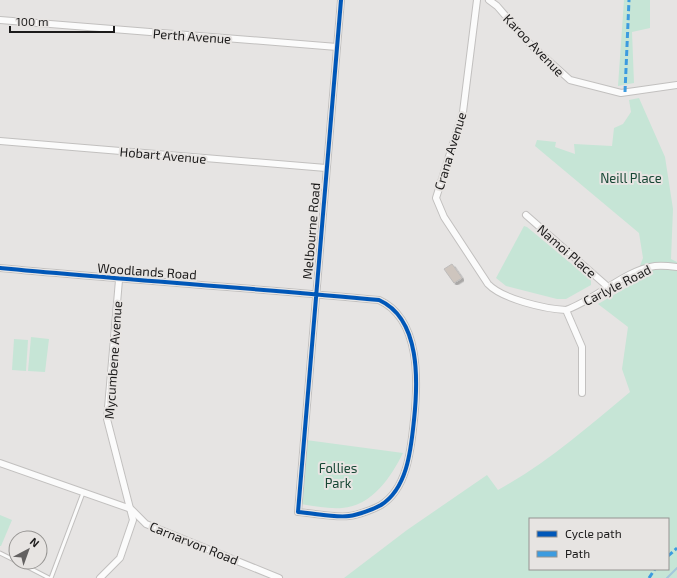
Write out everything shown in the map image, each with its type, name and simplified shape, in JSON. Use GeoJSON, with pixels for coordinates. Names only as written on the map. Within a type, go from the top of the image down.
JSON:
{"type":"FeatureCollection","features":[{"type":"Feature","properties":{"kind":"street","name":"Melbourne Road"},"geometry":{"type":"LineString","coordinates":[[298,512],[341,0]]}},
{"type":"Feature","properties":{"kind":"street","name":"Crana Avenue"},"geometry":{"type":"LineString","coordinates":[[477,0],[463,112],[436,198],[444,217],[494,290],[504,296],[566,310]]}},
{"type":"Feature","properties":{"kind":"street","name":"Karoo Avenue"},"geometry":{"type":"LineString","coordinates":[[489,0],[497,6],[530,44],[570,80],[621,93],[677,85]]}},
{"type":"Feature","properties":{"kind":"street","name":"Perth Avenue"},"geometry":{"type":"LineString","coordinates":[[0,20],[337,47]]}},
{"type":"Feature","properties":{"kind":"street","name":"Hobart Avenue"},"geometry":{"type":"LineString","coordinates":[[0,141],[326,168]]}},
{"type":"Feature","properties":{"kind":"street","name":"Namoi Place"},"geometry":{"type":"LineString","coordinates":[[526,215],[608,287]]}},
{"type":"Feature","properties":{"kind":"street","name":"Carlyle Road"},"geometry":{"type":"LineString","coordinates":[[566,310],[608,287],[650,267],[677,267]]}},
{"type":"Feature","properties":{"kind":"street","name":"Woodlands Road"},"geometry":{"type":"LineString","coordinates":[[0,268],[119,280],[316,294],[379,300],[387,304],[403,322],[411,342],[416,372],[416,392],[409,462],[391,495],[381,505],[350,516],[298,512]]}},
{"type":"Feature","properties":{"kind":"street","name":"Mycumbene Avenue"},"geometry":{"type":"LineString","coordinates":[[100,578],[120,558],[134,520],[107,419],[119,280]]}},
{"type":"Feature","properties":{"kind":"street"},"geometry":{"type":"LineString","coordinates":[[566,310],[582,347],[582,393]]}},
{"type":"Feature","properties":{"kind":"street","name":"Carnarvon Road"},"geometry":{"type":"LineString","coordinates":[[0,463],[131,510],[146,524],[279,578]]}},
{"type":"Feature","properties":{"kind":"lane"},"geometry":{"type":"LineString","coordinates":[[34,570],[50,578],[83,493]]}},
{"type":"Feature","properties":{"kind":"green space"},"geometry":{"type":"Polygon","coordinates":[[[624,0],[650,0],[650,28],[632,32],[634,83],[618,86],[624,0]]]}},
{"type":"Feature","properties":{"kind":"green space","name":"Neill Place"},"geometry":{"type":"Polygon","coordinates":[[[639,98],[665,157],[673,209],[671,259],[677,262],[677,578],[344,578],[407,530],[487,475],[498,490],[533,468],[567,444],[630,392],[622,369],[628,327],[598,304],[638,281],[638,271],[643,258],[639,233],[535,146],[537,140],[556,142],[555,147],[575,154],[574,144],[612,146],[614,128],[623,124],[631,112],[629,100],[639,98]]]}},
{"type":"Feature","properties":{"kind":"green space"},"geometry":{"type":"Polygon","coordinates":[[[524,226],[591,280],[591,285],[566,299],[557,299],[506,286],[496,278],[524,226]]]}},
{"type":"Feature","properties":{"kind":"green space"},"geometry":{"type":"Polygon","coordinates":[[[31,337],[49,339],[45,372],[28,371],[31,337]]]}},
{"type":"Feature","properties":{"kind":"green space"},"geometry":{"type":"Polygon","coordinates":[[[14,339],[28,340],[26,371],[12,370],[14,339]]]}},
{"type":"Feature","properties":{"kind":"green space","name":"Follies Park"},"geometry":{"type":"Polygon","coordinates":[[[306,440],[403,453],[393,471],[379,489],[362,502],[353,506],[342,508],[322,507],[301,504],[306,440]]]}},
{"type":"Feature","properties":{"kind":"green space"},"geometry":{"type":"Polygon","coordinates":[[[0,515],[12,520],[1,546],[0,546],[0,515]]]}},
{"type":"Feature","properties":{"kind":"building"},"geometry":{"type":"Polygon","coordinates":[[[452,264],[462,278],[454,283],[444,269],[452,264]]]}},
{"type":"Feature","properties":{"kind":"waterway"},"geometry":{"type":"LineString","coordinates":[[667,578],[677,568]]}},
{"type":"Feature","properties":{"kind":"marked path"},"geometry":{"type":"LineString","coordinates":[[625,92],[629,0]]}},
{"type":"Feature","properties":{"kind":"marked path"},"geometry":{"type":"LineString","coordinates":[[669,555],[677,548]]}},
{"type":"Feature","properties":{"kind":"marked path"},"geometry":{"type":"LineString","coordinates":[[649,578],[654,570]]}},
{"type":"Feature","properties":{"kind":"cycle path"},"geometry":{"type":"LineString","coordinates":[[0,268],[284,292],[332,296],[379,300],[393,309],[403,321],[410,336],[416,370],[413,431],[409,455],[403,478],[390,498],[381,505],[366,512],[349,516],[331,516],[298,512],[314,320],[319,256],[324,192],[341,0]]}}]}
